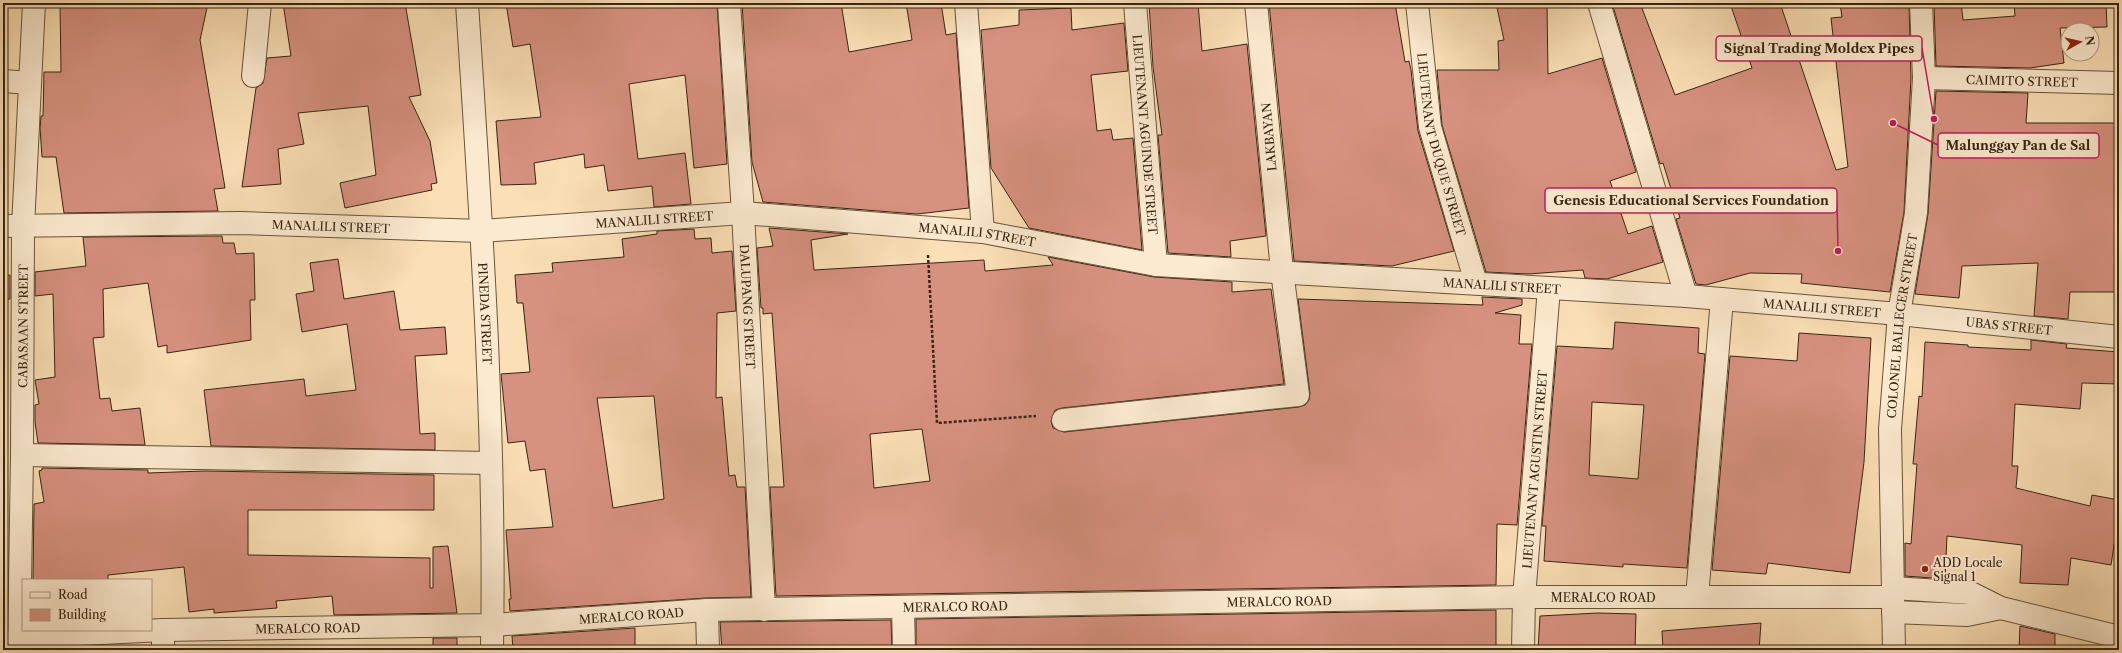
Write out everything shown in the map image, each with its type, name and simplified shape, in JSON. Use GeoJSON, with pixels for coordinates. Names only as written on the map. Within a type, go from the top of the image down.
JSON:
{"type":"FeatureCollection","features":[{"type":"Feature","properties":{"kind":"street","name":"CABASAAN STREET"},"geometry":{"type":"LineString","coordinates":[[18,644],[22,455],[13,227],[30,83],[34,3]]}},
{"type":"Feature","properties":{"kind":"street"},"geometry":{"type":"LineString","coordinates":[[253,76],[260,3]]}},
{"type":"Feature","properties":{"kind":"street","name":"PINEDA STREET"},"geometry":{"type":"LineString","coordinates":[[468,3],[482,231],[490,463],[492,650]]}},
{"type":"Feature","properties":{"kind":"street","name":"DALUPANG STREET"},"geometry":{"type":"LineString","coordinates":[[729,3],[743,212],[764,610]]}},
{"type":"Feature","properties":{"kind":"street"},"geometry":{"type":"LineString","coordinates":[[966,3],[983,232]]}},
{"type":"Feature","properties":{"kind":"street","name":"LIEUTENANT AGUINDE STREET"},"geometry":{"type":"LineString","coordinates":[[1135,3],[1156,265]]}},
{"type":"Feature","properties":{"kind":"street","name":"LAKBAYAN"},"geometry":{"type":"LineString","coordinates":[[1256,3],[1282,271]]}},
{"type":"Feature","properties":{"kind":"street","name":"LIEUTENANT DUQUE STREET"},"geometry":{"type":"LineString","coordinates":[[1417,3],[1430,127],[1476,283]]}},
{"type":"Feature","properties":{"kind":"street"},"geometry":{"type":"LineString","coordinates":[[1600,3],[1686,296]]}},
{"type":"Feature","properties":{"kind":"street","name":"COLONEL BALLECER STREET"},"geometry":{"type":"LineString","coordinates":[[1894,650],[1890,429],[1899,314],[1916,213],[1924,78],[1921,3]]}},
{"type":"Feature","properties":{"kind":"street","name":"CAIMITO STREET"},"geometry":{"type":"LineString","coordinates":[[1924,78],[2119,83]]}},
{"type":"Feature","properties":{"kind":"street"},"geometry":{"type":"LineString","coordinates":[[3,81],[30,83]]}},
{"type":"Feature","properties":{"kind":"street","name":"MANALILI STREET"},"geometry":{"type":"LineString","coordinates":[[13,227],[241,223],[482,231],[743,212],[983,232],[1156,265],[1282,271],[1686,296],[1899,314]]}},
{"type":"Feature","properties":{"kind":"street"},"geometry":{"type":"LineString","coordinates":[[1063,420],[1298,395],[1282,271]]}},
{"type":"Feature","properties":{"kind":"street","name":"LIEUTENANT AGUSTIN STREET"},"geometry":{"type":"LineString","coordinates":[[1523,650],[1524,597],[1549,288]]}},
{"type":"Feature","properties":{"kind":"street"},"geometry":{"type":"LineString","coordinates":[[1697,597],[1722,299]]}},
{"type":"Feature","properties":{"kind":"street","name":"UBAS STREET"},"geometry":{"type":"LineString","coordinates":[[1899,314],[2119,337]]}},
{"type":"Feature","properties":{"kind":"street"},"geometry":{"type":"LineString","coordinates":[[22,455],[490,463]]}},
{"type":"Feature","properties":{"kind":"street","name":"MERALCO ROAD"},"geometry":{"type":"LineString","coordinates":[[18,644],[163,640],[492,625],[707,610],[1524,597],[1893,599],[1971,593],[2001,608],[2119,637]]}},
{"type":"Feature","properties":{"kind":"street"},"geometry":{"type":"LineString","coordinates":[[904,607],[904,650]]}},
{"type":"Feature","properties":{"kind":"street"},"geometry":{"type":"LineString","coordinates":[[707,610],[708,650]]}},
{"type":"Feature","properties":{"kind":"path"},"geometry":{"type":"LineString","coordinates":[[927,227],[937,423],[1051,415],[1063,420]]}},
{"type":"Feature","properties":{"kind":"building"},"geometry":{"type":"Polygon","coordinates":[[[60,3],[208,3],[200,40],[225,188],[214,189],[218,211],[64,213],[56,157],[42,157],[40,128],[41,116],[43,116],[44,72],[61,72],[60,3]]]}},
{"type":"Feature","properties":{"kind":"building"},"geometry":{"type":"Polygon","coordinates":[[[283,3],[405,3],[421,95],[409,97],[430,141],[437,183],[431,184],[432,190],[345,208],[340,183],[376,175],[368,106],[298,113],[304,144],[278,149],[281,184],[242,187],[256,88],[263,83],[267,58],[291,56],[283,3]]]}},
{"type":"Feature","properties":{"kind":"building"},"geometry":{"type":"Polygon","coordinates":[[[506,3],[717,3],[727,164],[694,168],[685,75],[629,84],[638,159],[685,153],[691,204],[654,207],[652,186],[608,191],[604,165],[585,168],[584,154],[534,163],[536,184],[501,185],[496,121],[541,117],[530,44],[513,47],[506,3]]]}},
{"type":"Feature","properties":{"kind":"building"},"geometry":{"type":"Polygon","coordinates":[[[742,3],[841,3],[849,52],[912,40],[906,3],[941,3],[946,35],[956,33],[969,208],[917,214],[763,202],[752,162],[742,3]]]}},
{"type":"Feature","properties":{"kind":"building"},"geometry":{"type":"Polygon","coordinates":[[[1149,3],[1198,3],[1202,51],[1247,44],[1266,236],[1230,241],[1231,257],[1168,253],[1158,135],[1162,135],[1153,67],[1149,3]]]}},
{"type":"Feature","properties":{"kind":"building"},"geometry":{"type":"Polygon","coordinates":[[[1269,3],[1395,3],[1405,62],[1409,61],[1411,70],[1418,131],[1454,251],[1392,266],[1294,261],[1269,3]]]}},
{"type":"Feature","properties":{"kind":"building"},"geometry":{"type":"Polygon","coordinates":[[[1496,3],[1547,3],[1548,74],[1602,58],[1636,172],[1610,181],[1628,234],[1652,226],[1663,262],[1607,279],[1585,278],[1583,270],[1528,274],[1486,272],[1442,125],[1437,70],[1499,70],[1498,41],[1504,40],[1496,3]]]}},
{"type":"Feature","properties":{"kind":"building"},"geometry":{"type":"Polygon","coordinates":[[[1612,3],[1640,3],[1675,95],[1752,68],[1730,3],[1780,3],[1836,170],[1848,167],[1831,18],[1842,17],[1840,3],[1909,3],[1911,78],[1904,212],[1890,292],[1801,283],[1802,274],[1750,273],[1706,285],[1696,284],[1676,219],[1680,218],[1663,163],[1660,164],[1612,3]]]}},
{"type":"Feature","properties":{"kind":"building"},"geometry":{"type":"Polygon","coordinates":[[[1934,3],[1961,3],[1963,20],[2015,16],[2014,3],[2106,3],[2107,27],[2100,27],[2100,22],[2060,22],[2060,62],[2064,63],[2030,68],[1936,66],[1934,3]]]}},
{"type":"Feature","properties":{"kind":"building"},"geometry":{"type":"Polygon","coordinates":[[[1071,8],[1072,30],[1124,23],[1128,71],[1091,75],[1097,131],[1111,129],[1113,140],[1133,138],[1142,250],[1029,228],[991,168],[981,30],[1019,25],[1019,10],[1071,8]]]}},
{"type":"Feature","properties":{"kind":"building"},"geometry":{"type":"Polygon","coordinates":[[[1936,91],[2028,93],[2026,123],[2119,123],[2119,292],[2070,292],[2068,319],[2034,316],[2038,263],[1962,266],[1959,298],[1915,294],[1928,214],[1936,91]]]}},
{"type":"Feature","properties":{"kind":"building"},"geometry":{"type":"Polygon","coordinates":[[[769,228],[848,234],[811,240],[814,270],[984,260],[985,271],[1053,265],[1048,257],[1154,277],[1232,282],[1232,292],[1271,289],[1284,384],[1062,408],[1055,410],[1051,421],[1053,428],[1064,432],[1299,407],[1305,405],[1309,400],[1310,393],[1298,299],[1483,305],[1482,297],[1522,299],[1522,305],[1495,313],[1521,315],[1519,344],[1532,344],[1517,525],[1497,524],[1496,585],[776,596],[770,487],[784,487],[772,313],[763,314],[763,308],[761,308],[757,248],[773,246],[769,228]],[[922,429],[870,434],[874,488],[930,481],[922,429]]]}},
{"type":"Feature","properties":{"kind":"building"},"geometry":{"type":"Polygon","coordinates":[[[694,229],[695,239],[711,238],[712,253],[732,251],[736,311],[717,313],[716,398],[722,397],[729,476],[735,475],[737,487],[745,487],[751,597],[706,598],[510,611],[509,599],[511,599],[506,530],[553,527],[545,469],[530,471],[525,441],[508,443],[501,374],[530,372],[523,303],[517,303],[515,275],[553,272],[552,263],[624,257],[622,239],[657,234],[657,231],[694,229]],[[654,396],[597,398],[613,508],[664,499],[654,396]]]}},
{"type":"Feature","properties":{"kind":"building"},"geometry":{"type":"Polygon","coordinates":[[[222,236],[223,243],[234,243],[236,254],[254,253],[255,300],[250,300],[251,340],[167,353],[167,345],[158,347],[148,283],[103,289],[104,337],[93,338],[100,399],[110,398],[112,411],[140,408],[145,445],[38,443],[35,422],[35,405],[39,404],[35,380],[55,377],[53,294],[35,296],[35,272],[86,266],[83,237],[222,236]]]}},
{"type":"Feature","properties":{"kind":"building"},"geometry":{"type":"Polygon","coordinates":[[[338,259],[344,299],[394,291],[400,330],[445,327],[447,354],[415,356],[420,434],[435,433],[435,450],[211,446],[204,390],[304,379],[306,396],[356,390],[347,324],[302,332],[296,294],[314,291],[310,263],[338,259]]]}},
{"type":"Feature","properties":{"kind":"building"},"geometry":{"type":"Polygon","coordinates":[[[10,275],[10,299],[3,300],[3,276],[10,275]]]}},
{"type":"Feature","properties":{"kind":"building"},"geometry":{"type":"Polygon","coordinates":[[[1615,322],[1699,328],[1698,353],[1705,354],[1687,568],[1623,564],[1623,567],[1544,561],[1546,526],[1542,526],[1557,346],[1613,349],[1615,322]],[[1592,402],[1589,475],[1638,479],[1644,405],[1592,402]]]}},
{"type":"Feature","properties":{"kind":"building"},"geometry":{"type":"Polygon","coordinates":[[[1799,333],[1871,338],[1864,462],[1850,573],[1768,563],[1766,574],[1712,570],[1730,356],[1797,361],[1799,333]]]}},
{"type":"Feature","properties":{"kind":"building"},"geometry":{"type":"Polygon","coordinates":[[[2031,340],[2067,344],[2066,348],[2119,352],[2119,384],[2082,383],[2080,409],[2015,404],[2012,466],[2018,466],[2016,488],[2090,506],[2092,495],[2119,500],[2119,513],[2111,565],[2071,558],[2068,585],[2020,583],[2022,545],[1947,536],[1945,579],[1905,576],[1905,543],[1911,544],[1917,464],[1913,464],[1919,396],[1922,397],[1925,342],[1968,345],[1968,347],[2031,350],[2031,340]]]}},
{"type":"Feature","properties":{"kind":"building"},"geometry":{"type":"Polygon","coordinates":[[[42,468],[148,470],[148,473],[204,471],[434,475],[434,510],[248,510],[248,555],[430,558],[430,588],[433,588],[433,547],[448,546],[457,613],[334,615],[332,596],[276,601],[277,608],[214,613],[214,609],[189,612],[184,567],[108,575],[108,579],[33,579],[34,504],[44,502],[39,471],[42,470],[42,468]]]}},
{"type":"Feature","properties":{"kind":"building"},"geometry":{"type":"Polygon","coordinates":[[[1496,610],[1496,650],[916,650],[916,619],[1496,610]]]}},
{"type":"Feature","properties":{"kind":"building"},"geometry":{"type":"Polygon","coordinates":[[[1598,613],[1636,614],[1635,650],[1538,650],[1540,616],[1598,613]]]}},
{"type":"Feature","properties":{"kind":"building"},"geometry":{"type":"Polygon","coordinates":[[[891,620],[892,650],[722,650],[720,622],[891,620]]]}},
{"type":"Feature","properties":{"kind":"building"},"geometry":{"type":"Polygon","coordinates":[[[1761,623],[1759,650],[1663,650],[1662,631],[1761,623]]]}},
{"type":"Feature","properties":{"kind":"building"},"geometry":{"type":"Polygon","coordinates":[[[2020,626],[2055,634],[2055,650],[2019,650],[2020,626]]]}},
{"type":"Feature","properties":{"kind":"building"},"geometry":{"type":"Polygon","coordinates":[[[635,628],[635,650],[513,650],[512,636],[635,628]]]}},
{"type":"Feature","properties":{"kind":"building"},"geometry":{"type":"Polygon","coordinates":[[[433,638],[457,638],[457,650],[433,650],[433,638]]]}},
{"type":"Feature","properties":{"kind":"place","name":"Signal Trading Moldex Pipes"},"geometry":{"type":"Point","coordinates":[1934,119]}},
{"type":"Feature","properties":{"kind":"place","name":"Malunggay Pan de Sal"},"geometry":{"type":"Point","coordinates":[1893,123]}},
{"type":"Feature","properties":{"kind":"place","name":"Genesis Educational Services Foundation"},"geometry":{"type":"Point","coordinates":[1838,251]}},
{"type":"Feature","properties":{"kind":"place","name":"ADD Locale Signal 1"},"geometry":{"type":"Point","coordinates":[1925,569]}}]}
